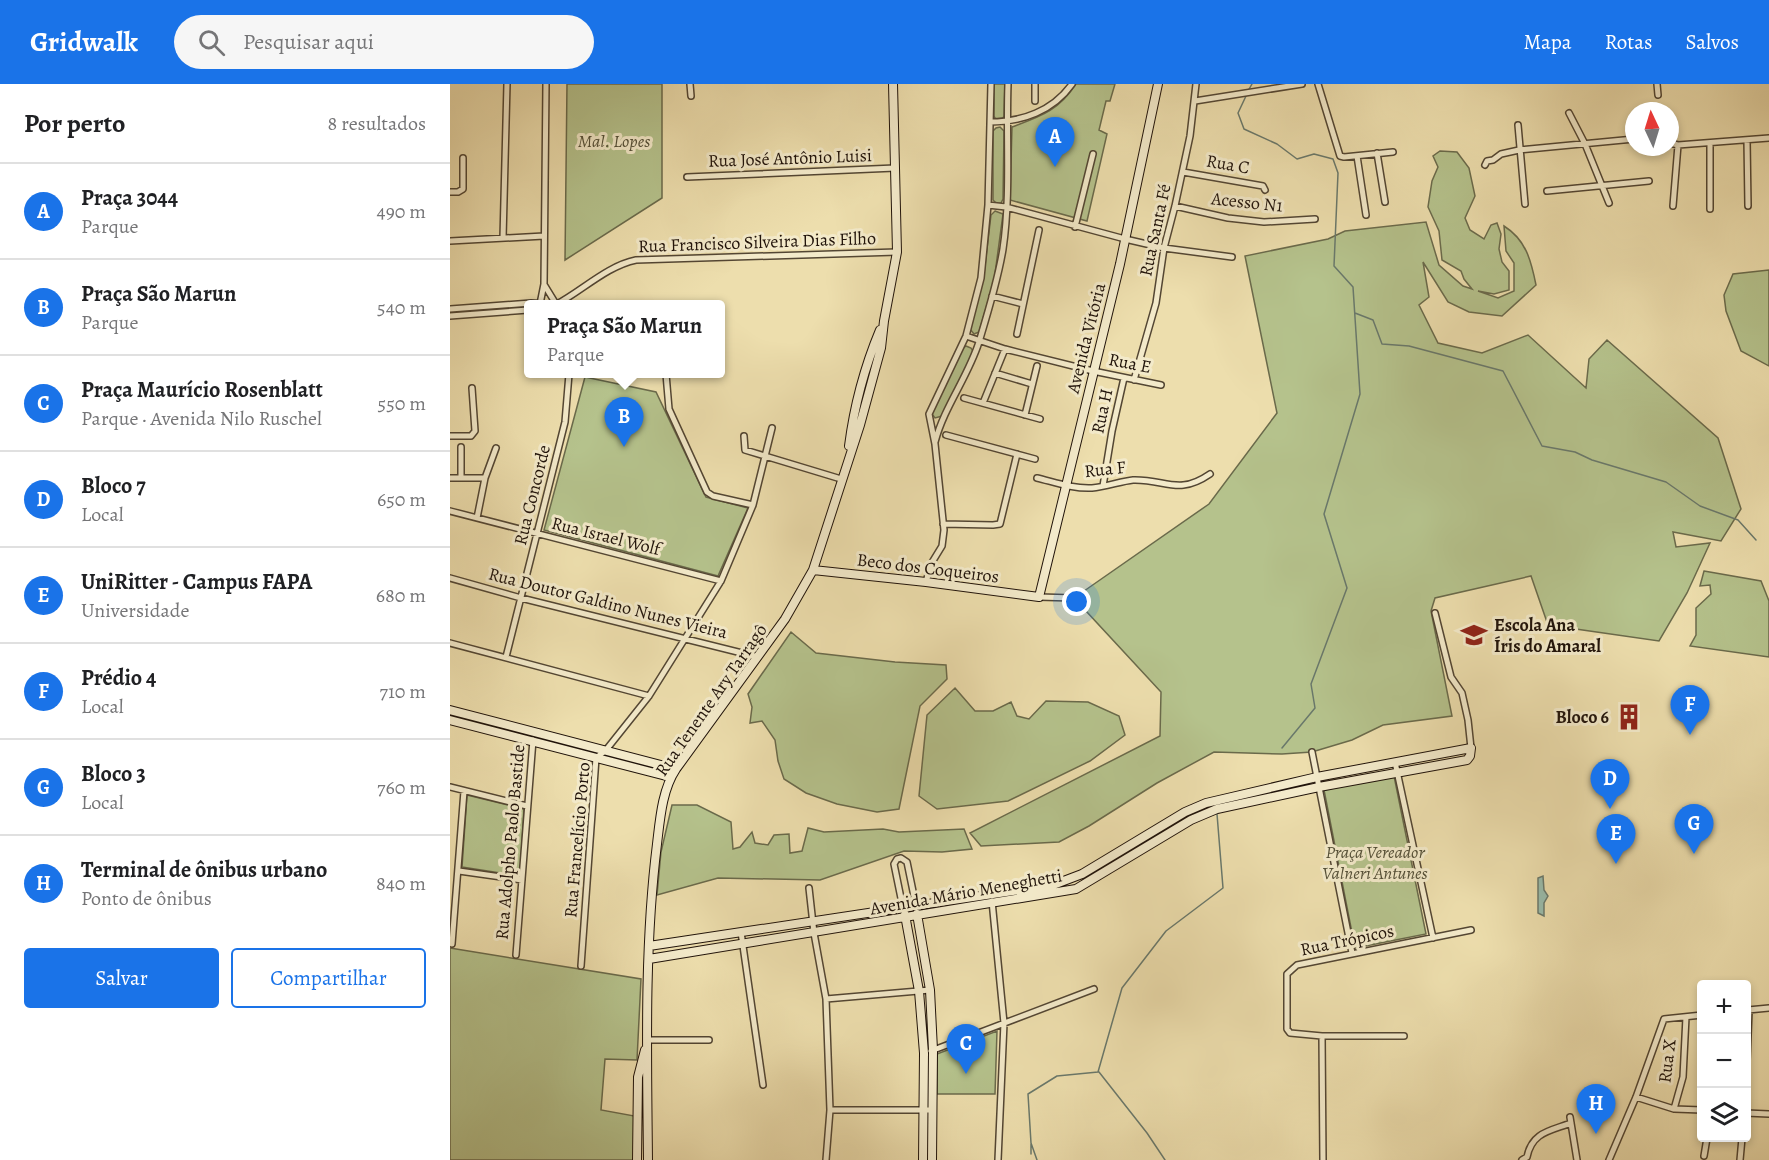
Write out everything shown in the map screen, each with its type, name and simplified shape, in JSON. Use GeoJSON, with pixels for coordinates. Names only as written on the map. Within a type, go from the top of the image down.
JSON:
{"type":"FeatureCollection","features":[{"type":"Feature","properties":{"kind":"street"},"geometry":{"type":"LineString","coordinates":[[503,238],[507,84]]}},
{"type":"Feature","properties":{"kind":"street"},"geometry":{"type":"LineString","coordinates":[[542,300],[546,84]]}},
{"type":"Feature","properties":{"kind":"street"},"geometry":{"type":"LineString","coordinates":[[690,84],[691,96]]}},
{"type":"Feature","properties":{"kind":"street","name":"Rua Tenente Ary Tarragô"},"geometry":{"type":"LineString","coordinates":[[648,1160],[649,946],[654,870],[661,816],[670,777],[785,619],[813,570],[869,396],[881,348],[897,252],[893,84]]}},
{"type":"Feature","properties":{"kind":"street"},"geometry":{"type":"LineString","coordinates":[[926,582],[931,564],[942,546],[944,530],[935,444],[929,417],[930,410],[966,336],[981,278],[988,205],[991,84]]}},
{"type":"Feature","properties":{"kind":"street"},"geometry":{"type":"LineString","coordinates":[[935,444],[942,420],[963,380],[979,341],[1003,248],[1008,84]]}},
{"type":"Feature","properties":{"kind":"street"},"geometry":{"type":"LineString","coordinates":[[1035,84],[1035,101]]}},
{"type":"Feature","properties":{"kind":"street"},"geometry":{"type":"LineString","coordinates":[[990,122],[1006,122],[1044,110],[1054,104],[1072,84]]}},
{"type":"Feature","properties":{"kind":"street","name":"Avenida Vitória"},"geometry":{"type":"LineString","coordinates":[[1039,597],[1125,240],[1158,84]]}},
{"type":"Feature","properties":{"kind":"street","name":"Rua Santa Fé"},"geometry":{"type":"LineString","coordinates":[[1134,380],[1156,303],[1164,248],[1183,172],[1196,84]]}},
{"type":"Feature","properties":{"kind":"street"},"geometry":{"type":"LineString","coordinates":[[1240,84],[1240,92]]}},
{"type":"Feature","properties":{"kind":"street"},"geometry":{"type":"LineString","coordinates":[[1195,101],[1240,92],[1302,84]]}},
{"type":"Feature","properties":{"kind":"street"},"geometry":{"type":"LineString","coordinates":[[1318,84],[1338,153],[1344,157],[1393,152]]}},
{"type":"Feature","properties":{"kind":"street"},"geometry":{"type":"LineString","coordinates":[[1657,84],[1658,95]]}},
{"type":"Feature","properties":{"kind":"street"},"geometry":{"type":"LineString","coordinates":[[1569,113],[1585,144],[1609,203]]}},
{"type":"Feature","properties":{"kind":"street"},"geometry":{"type":"LineString","coordinates":[[1518,125],[1525,204]]}},
{"type":"Feature","properties":{"kind":"street"},"geometry":{"type":"LineString","coordinates":[[1679,145],[1769,138]]}},
{"type":"Feature","properties":{"kind":"street"},"geometry":{"type":"LineString","coordinates":[[1485,165],[1487,161],[1493,160],[1500,154],[1519,150],[1625,140]]}},
{"type":"Feature","properties":{"kind":"street"},"geometry":{"type":"LineString","coordinates":[[1747,140],[1748,206]]}},
{"type":"Feature","properties":{"kind":"street"},"geometry":{"type":"LineString","coordinates":[[1710,143],[1710,209]]}},
{"type":"Feature","properties":{"kind":"street"},"geometry":{"type":"LineString","coordinates":[[1377,153],[1385,202]]}},
{"type":"Feature","properties":{"kind":"street"},"geometry":{"type":"LineString","coordinates":[[1075,227],[1093,154]]}},
{"type":"Feature","properties":{"kind":"street"},"geometry":{"type":"LineString","coordinates":[[1357,156],[1366,215]]}},
{"type":"Feature","properties":{"kind":"street"},"geometry":{"type":"LineString","coordinates":[[1673,206],[1677,156]]}},
{"type":"Feature","properties":{"kind":"street"},"geometry":{"type":"LineString","coordinates":[[450,192],[463,189],[463,158]]}},
{"type":"Feature","properties":{"kind":"street","name":"Rua José Antônio Luisi"},"geometry":{"type":"LineString","coordinates":[[687,177],[895,168]]}},
{"type":"Feature","properties":{"kind":"street","name":"Rua C"},"geometry":{"type":"LineString","coordinates":[[1183,172],[1263,186],[1265,190]]}},
{"type":"Feature","properties":{"kind":"street"},"geometry":{"type":"LineString","coordinates":[[1548,191],[1649,181]]}},
{"type":"Feature","properties":{"kind":"street"},"geometry":{"type":"LineString","coordinates":[[988,205],[1006,207],[1125,240],[1232,257]]}},
{"type":"Feature","properties":{"kind":"street","name":"Acesso N1"},"geometry":{"type":"LineString","coordinates":[[1175,206],[1228,218],[1264,222],[1315,219]]}},
{"type":"Feature","properties":{"kind":"street"},"geometry":{"type":"LineString","coordinates":[[1017,334],[1039,230]]}},
{"type":"Feature","properties":{"kind":"street"},"geometry":{"type":"LineString","coordinates":[[450,241],[544,236]]}},
{"type":"Feature","properties":{"kind":"street","name":"Rua Francisco Silveira Dias Filho"},"geometry":{"type":"LineString","coordinates":[[564,300],[617,266],[636,260],[897,252]]}},
{"type":"Feature","properties":{"kind":"street"},"geometry":{"type":"LineString","coordinates":[[544,284],[554,300]]}},
{"type":"Feature","properties":{"kind":"street"},"geometry":{"type":"LineString","coordinates":[[572,296],[572,300]]}},
{"type":"Feature","properties":{"kind":"street"},"geometry":{"type":"LineString","coordinates":[[992,296],[1023,304]]}},
{"type":"Feature","properties":{"kind":"street"},"geometry":{"type":"LineString","coordinates":[[450,309],[524,305]]}},
{"type":"Feature","properties":{"kind":"street"},"geometry":{"type":"LineString","coordinates":[[450,316],[524,310]]}},
{"type":"Feature","properties":{"kind":"street","name":"Rua E"},"geometry":{"type":"LineString","coordinates":[[966,336],[1005,349],[1093,371],[1161,384]]}},
{"type":"Feature","properties":{"kind":"street"},"geometry":{"type":"LineString","coordinates":[[982,403],[1005,349]]}},
{"type":"Feature","properties":{"kind":"street"},"geometry":{"type":"LineString","coordinates":[[1025,415],[1037,366]]}},
{"type":"Feature","properties":{"kind":"street"},"geometry":{"type":"LineString","coordinates":[[995,374],[1032,384]]}},
{"type":"Feature","properties":{"kind":"street","name":"Rua Concorde"},"geometry":{"type":"LineString","coordinates":[[506,657],[566,422],[569,378]]}},
{"type":"Feature","properties":{"kind":"street"},"geometry":{"type":"LineString","coordinates":[[666,378],[667,402],[672,417],[707,492],[713,496],[753,505]]}},
{"type":"Feature","properties":{"kind":"street","name":"Rua H"},"geometry":{"type":"LineString","coordinates":[[1103,486],[1124,378]]}},
{"type":"Feature","properties":{"kind":"street"},"geometry":{"type":"LineString","coordinates":[[450,436],[471,436],[476,431],[472,388]]}},
{"type":"Feature","properties":{"kind":"street"},"geometry":{"type":"LineString","coordinates":[[964,398],[1040,419]]}},
{"type":"Feature","properties":{"kind":"street"},"geometry":{"type":"LineString","coordinates":[[929,417],[935,422],[942,420]]}},
{"type":"Feature","properties":{"kind":"street","name":"Rua Francelício Porto"},"geometry":{"type":"LineString","coordinates":[[581,966],[596,758],[606,750],[649,696],[721,581],[753,505],[772,428]]}},
{"type":"Feature","properties":{"kind":"street"},"geometry":{"type":"LineString","coordinates":[[946,435],[1035,459]]}},
{"type":"Feature","properties":{"kind":"street"},"geometry":{"type":"LineString","coordinates":[[744,436],[744,449],[842,479]]}},
{"type":"Feature","properties":{"kind":"street"},"geometry":{"type":"LineString","coordinates":[[460,447],[461,478]]}},
{"type":"Feature","properties":{"kind":"street"},"geometry":{"type":"LineString","coordinates":[[477,518],[485,478],[496,448]]}},
{"type":"Feature","properties":{"kind":"street"},"geometry":{"type":"LineString","coordinates":[[943,524],[1000,524],[1017,454]]}},
{"type":"Feature","properties":{"kind":"street","name":"Rua F"},"geometry":{"type":"LineString","coordinates":[[1037,478],[1088,488],[1133,480],[1182,486],[1197,483],[1210,474]]}},
{"type":"Feature","properties":{"kind":"street"},"geometry":{"type":"LineString","coordinates":[[450,478],[485,478]]}},
{"type":"Feature","properties":{"kind":"street","name":"Rua Israel Wolf"},"geometry":{"type":"LineString","coordinates":[[450,511],[721,581]]}},
{"type":"Feature","properties":{"kind":"street","name":"Beco dos Coqueiros"},"geometry":{"type":"LineString","coordinates":[[813,570],[1039,597]]}},
{"type":"Feature","properties":{"kind":"street","name":"Rua Doutor Galdino Nunes Vieira"},"geometry":{"type":"LineString","coordinates":[[450,578],[520,598],[758,657]]}},
{"type":"Feature","properties":{"kind":"street"},"geometry":{"type":"LineString","coordinates":[[1039,597],[1074,598]]}},
{"type":"Feature","properties":{"kind":"street"},"geometry":{"type":"LineString","coordinates":[[1435,614],[1451,677],[1462,693],[1471,748]]}},
{"type":"Feature","properties":{"kind":"street"},"geometry":{"type":"LineString","coordinates":[[450,643],[649,696]]}},
{"type":"Feature","properties":{"kind":"street"},"geometry":{"type":"LineString","coordinates":[[450,710],[676,769]]}},
{"type":"Feature","properties":{"kind":"street"},"geometry":{"type":"LineString","coordinates":[[450,720],[670,777]]}},
{"type":"Feature","properties":{"kind":"street","name":"Rua Adolpho Paolo Bastide"},"geometry":{"type":"LineString","coordinates":[[516,955],[532,743],[535,733]]}},
{"type":"Feature","properties":{"kind":"street","name":"Avenida Mário Meneghetti"},"geometry":{"type":"LineString","coordinates":[[649,946],[1053,885],[1082,874],[1185,812],[1206,803],[1317,777],[1471,748],[1467,760],[1319,787],[1209,812],[1191,820],[1076,889],[649,959]]}},
{"type":"Feature","properties":{"kind":"street"},"geometry":{"type":"LineString","coordinates":[[1312,752],[1352,953]]}},
{"type":"Feature","properties":{"kind":"street"},"geometry":{"type":"LineString","coordinates":[[1395,762],[1433,938]]}},
{"type":"Feature","properties":{"kind":"street"},"geometry":{"type":"LineString","coordinates":[[450,787],[527,806]]}},
{"type":"Feature","properties":{"kind":"street"},"geometry":{"type":"LineString","coordinates":[[452,944],[464,791]]}},
{"type":"Feature","properties":{"kind":"street"},"geometry":{"type":"LineString","coordinates":[[1206,803],[1209,812]]}},
{"type":"Feature","properties":{"kind":"street"},"geometry":{"type":"LineString","coordinates":[[1138,840],[1142,849]]}},
{"type":"Feature","properties":{"kind":"street"},"geometry":{"type":"LineString","coordinates":[[923,1160],[924,1053],[919,991],[894,864],[897,859],[902,858],[907,862],[930,990],[933,1050],[932,1160]]}},
{"type":"Feature","properties":{"kind":"street"},"geometry":{"type":"LineString","coordinates":[[459,871],[522,880]]}},
{"type":"Feature","properties":{"kind":"street"},"geometry":{"type":"LineString","coordinates":[[1072,878],[1076,889]]}},
{"type":"Feature","properties":{"kind":"street"},"geometry":{"type":"LineString","coordinates":[[809,888],[814,933],[826,999],[830,1110],[826,1160]]}},
{"type":"Feature","properties":{"kind":"street"},"geometry":{"type":"LineString","coordinates":[[991,895],[1004,1023],[998,1160]]}},
{"type":"Feature","properties":{"kind":"street","name":"Rua Trópicos"},"geometry":{"type":"LineString","coordinates":[[1322,1036],[1290,1033],[1287,1029],[1287,975],[1297,965],[1471,930]]}},
{"type":"Feature","properties":{"kind":"street"},"geometry":{"type":"LineString","coordinates":[[741,932],[763,1085]]}},
{"type":"Feature","properties":{"kind":"street"},"geometry":{"type":"LineString","coordinates":[[924,1053],[1094,989]]}},
{"type":"Feature","properties":{"kind":"street"},"geometry":{"type":"LineString","coordinates":[[826,999],[930,990]]}},
{"type":"Feature","properties":{"kind":"street"},"geometry":{"type":"LineString","coordinates":[[1751,1010],[1769,1008]]}},
{"type":"Feature","properties":{"kind":"street"},"geometry":{"type":"LineString","coordinates":[[1609,1160],[1636,1097],[1664,1019],[1697,1016]]}},
{"type":"Feature","properties":{"kind":"street","name":"Rua X"},"geometry":{"type":"LineString","coordinates":[[1674,1109],[1683,1077],[1686,1017]]}},
{"type":"Feature","properties":{"kind":"street"},"geometry":{"type":"LineString","coordinates":[[1323,1160],[1322,1036],[1404,1036]]}},
{"type":"Feature","properties":{"kind":"street"},"geometry":{"type":"LineString","coordinates":[[647,1040],[709,1040]]}},
{"type":"Feature","properties":{"kind":"street","name":"Rua Tenente Ary Tarragô"},"geometry":{"type":"LineString","coordinates":[[637,1160],[638,1079],[647,1040]]}},
{"type":"Feature","properties":{"kind":"street"},"geometry":{"type":"LineString","coordinates":[[638,1079],[644,1076],[648,1080]]}},
{"type":"Feature","properties":{"kind":"street"},"geometry":{"type":"LineString","coordinates":[[1636,1097],[1674,1109],[1697,1110]]}},
{"type":"Feature","properties":{"kind":"street"},"geometry":{"type":"LineString","coordinates":[[830,1110],[933,1110]]}},
{"type":"Feature","properties":{"kind":"street"},"geometry":{"type":"LineString","coordinates":[[1751,1113],[1769,1114]]}},
{"type":"Feature","properties":{"kind":"street"},"geometry":{"type":"LineString","coordinates":[[1522,1160],[1527,1157],[1530,1144],[1540,1135],[1571,1120],[1577,1160]]}},
{"type":"Feature","properties":{"kind":"street"},"geometry":{"type":"LineString","coordinates":[[1704,1156],[1706,1142]]}},
{"type":"Feature","properties":{"kind":"street"},"geometry":{"type":"LineString","coordinates":[[1740,1160],[1742,1142]]}},
{"type":"Feature","properties":{"kind":"green space","name":"Mal. Lopes"},"geometry":{"type":"Polygon","coordinates":[[[567,84],[662,84],[662,198],[565,260],[567,84]]]}},
{"type":"Feature","properties":{"kind":"green space"},"geometry":{"type":"Polygon","coordinates":[[[994,84],[1005,84],[1002,120],[996,120],[994,116],[994,84]]]}},
{"type":"Feature","properties":{"kind":"green space"},"geometry":{"type":"Polygon","coordinates":[[[1076,84],[1115,84],[1110,101],[1106,101],[1099,130],[1107,134],[1087,221],[1010,200],[1012,127],[1048,112],[1062,101],[1076,84]]]}},
{"type":"Feature","properties":{"kind":"green space"},"geometry":{"type":"Polygon","coordinates":[[[1000,127],[1004,131],[1003,199],[997,204],[993,200],[993,131],[1000,127]]]}},
{"type":"Feature","properties":{"kind":"green space"},"geometry":{"type":"Polygon","coordinates":[[[1440,151],[1457,152],[1469,168],[1475,196],[1465,218],[1470,230],[1484,239],[1491,225],[1497,223],[1501,234],[1499,249],[1502,262],[1509,271],[1509,290],[1494,294],[1478,291],[1498,298],[1514,291],[1514,263],[1506,251],[1504,226],[1518,238],[1526,251],[1536,285],[1502,316],[1469,312],[1448,302],[1423,262],[1429,297],[1419,305],[1438,343],[1482,353],[1528,335],[1586,388],[1589,359],[1607,340],[1718,438],[1741,509],[1721,541],[1673,532],[1676,547],[1710,543],[1687,593],[1659,641],[1548,625],[1531,576],[1435,598],[1431,611],[1452,716],[1383,725],[1352,740],[1312,752],[1282,754],[1214,752],[1157,783],[1059,842],[981,846],[970,833],[1160,736],[1161,692],[1074,598],[1209,504],[1277,413],[1245,256],[1328,239],[1345,231],[1426,222],[1439,265],[1463,286],[1472,289],[1461,271],[1442,260],[1439,231],[1428,207],[1432,181],[1438,167],[1433,156],[1440,151]]]}},
{"type":"Feature","properties":{"kind":"green space"},"geometry":{"type":"Polygon","coordinates":[[[995,211],[1003,214],[994,281],[979,332],[974,334],[970,329],[984,274],[991,215],[995,211]]]}},
{"type":"Feature","properties":{"kind":"green space"},"geometry":{"type":"Polygon","coordinates":[[[1769,270],[1769,366],[1741,351],[1726,311],[1724,295],[1733,274],[1769,270]]]}},
{"type":"Feature","properties":{"kind":"green space"},"geometry":{"type":"Polygon","coordinates":[[[966,346],[973,351],[962,378],[942,416],[935,418],[932,414],[962,349],[966,346]]]}},
{"type":"Feature","properties":{"kind":"green space"},"geometry":{"type":"Polygon","coordinates":[[[585,378],[656,392],[706,497],[748,508],[718,576],[544,530],[585,378]]]}},
{"type":"Feature","properties":{"kind":"green space"},"geometry":{"type":"Polygon","coordinates":[[[1704,571],[1761,581],[1769,601],[1769,657],[1690,646],[1696,635],[1696,608],[1711,594],[1710,585],[1700,586],[1704,571]]]}},
{"type":"Feature","properties":{"kind":"green space"},"geometry":{"type":"Polygon","coordinates":[[[791,632],[816,653],[946,665],[947,679],[920,706],[899,809],[877,812],[837,804],[806,793],[784,779],[775,740],[762,721],[750,723],[752,707],[748,694],[791,632]]]}},
{"type":"Feature","properties":{"kind":"green space"},"geometry":{"type":"Polygon","coordinates":[[[955,688],[975,711],[993,711],[1011,702],[1017,716],[1029,719],[1046,701],[1088,702],[1119,716],[1125,735],[1090,761],[1008,801],[937,809],[919,796],[927,715],[955,688]]]}},
{"type":"Feature","properties":{"kind":"green space","name":"Praça Vereador Valneri Antunes"},"geometry":{"type":"Polygon","coordinates":[[[1394,776],[1426,934],[1355,948],[1324,790],[1394,776]]]}},
{"type":"Feature","properties":{"kind":"green space"},"geometry":{"type":"Polygon","coordinates":[[[467,795],[524,809],[520,876],[462,867],[467,795]]]}},
{"type":"Feature","properties":{"kind":"green space"},"geometry":{"type":"Polygon","coordinates":[[[672,805],[697,805],[731,822],[733,849],[740,847],[752,832],[755,843],[768,845],[774,835],[789,834],[790,853],[802,851],[808,828],[824,832],[964,829],[972,849],[942,852],[904,851],[820,880],[718,878],[657,895],[661,852],[672,805]]]}},
{"type":"Feature","properties":{"kind":"green space"},"geometry":{"type":"Polygon","coordinates":[[[450,948],[641,979],[637,1060],[605,1059],[601,1110],[640,1117],[639,1160],[450,1160],[450,948]]]}},
{"type":"Feature","properties":{"kind":"green space"},"geometry":{"type":"Polygon","coordinates":[[[997,1031],[995,1094],[937,1094],[937,1054],[997,1031]]]}},
{"type":"Feature","properties":{"kind":"shaded area"},"geometry":{"type":"Polygon","coordinates":[[[1543,876],[1544,890],[1548,896],[1544,903],[1544,916],[1538,913],[1538,878],[1543,876]]]}},
{"type":"Feature","properties":{"kind":"waterway"},"geometry":{"type":"LineString","coordinates":[[1248,91],[1252,84]]}},
{"type":"Feature","properties":{"kind":"waterway"},"geometry":{"type":"LineString","coordinates":[[1246,96],[1238,113],[1244,129],[1277,144],[1297,159],[1314,154],[1333,159],[1338,173],[1334,266],[1353,287],[1360,394],[1324,514],[1347,588],[1311,684],[1315,708],[1282,748]]}},
{"type":"Feature","properties":{"kind":"waterway"},"geometry":{"type":"LineString","coordinates":[[1355,313],[1373,320],[1382,344],[1409,346],[1503,371],[1542,446],[1575,452],[1592,460],[1666,482],[1700,506],[1738,520],[1756,540]]}},
{"type":"Feature","properties":{"kind":"waterway"},"geometry":{"type":"LineString","coordinates":[[1098,1072],[1122,988],[1166,931],[1223,888],[1217,814]]}},
{"type":"Feature","properties":{"kind":"waterway"},"geometry":{"type":"LineString","coordinates":[[1037,1160],[1031,1143],[1028,1094],[1057,1076],[1098,1072]]}},
{"type":"Feature","properties":{"kind":"waterway"},"geometry":{"type":"LineString","coordinates":[[1099,1072],[1147,1133],[1165,1160]]}},
{"type":"Feature","properties":{"kind":"waterway"},"geometry":{"type":"LineString","coordinates":[[1031,1144],[1031,1154]]}},
{"type":"Feature","properties":{"kind":"place","name":"Praça 3044"},"geometry":{"type":"Point","coordinates":[1055,167]}},
{"type":"Feature","properties":{"kind":"place","name":"Praça São Marun"},"geometry":{"type":"Point","coordinates":[624,447]}},
{"type":"Feature","properties":{"kind":"place","name":"Escola Ana Íris do Amaral"},"geometry":{"type":"Point","coordinates":[1474,635]}},
{"type":"Feature","properties":{"kind":"place","name":"Bloco 6"},"geometry":{"type":"Point","coordinates":[1629,717]}},
{"type":"Feature","properties":{"kind":"place","name":"Prédio 4"},"geometry":{"type":"Point","coordinates":[1690,735]}},
{"type":"Feature","properties":{"kind":"place","name":"Bloco 7"},"geometry":{"type":"Point","coordinates":[1610,809]}},
{"type":"Feature","properties":{"kind":"place","name":"Bloco 3"},"geometry":{"type":"Point","coordinates":[1694,854]}},
{"type":"Feature","properties":{"kind":"place","name":"UniRitter - Campus FAPA"},"geometry":{"type":"Point","coordinates":[1616,864]}},
{"type":"Feature","properties":{"kind":"place","name":"Praça Maurício Rosenblatt"},"geometry":{"type":"Point","coordinates":[966,1074]}},
{"type":"Feature","properties":{"kind":"place","name":"Terminal de ônibus urbano"},"geometry":{"type":"Point","coordinates":[1596,1134]}}]}
